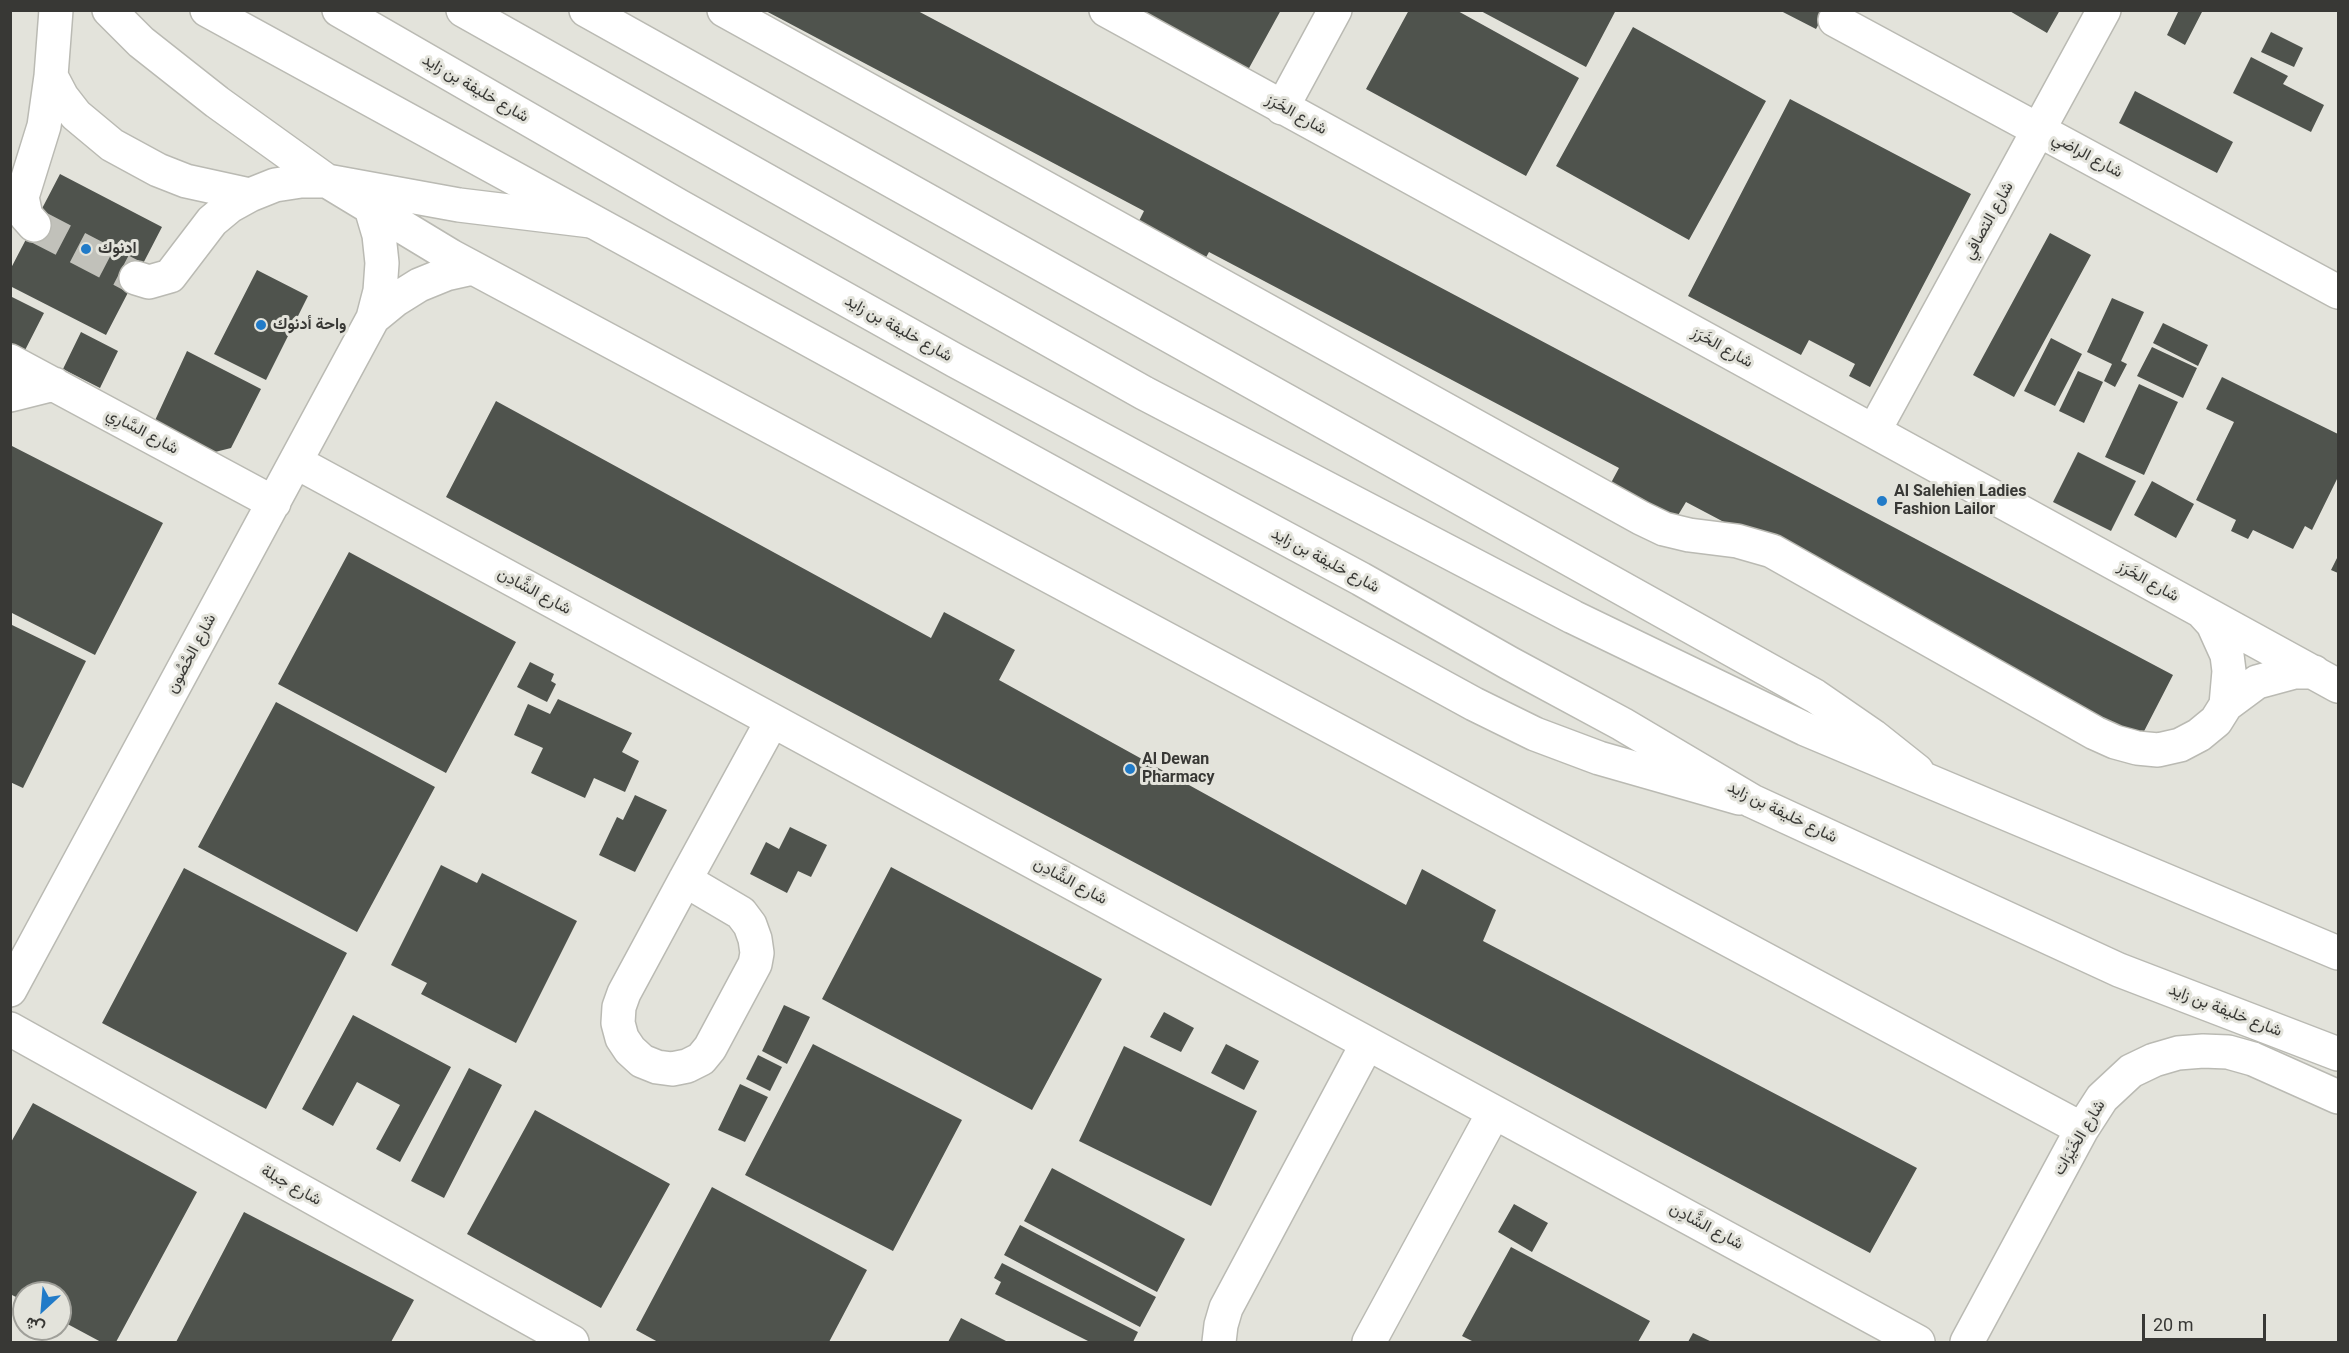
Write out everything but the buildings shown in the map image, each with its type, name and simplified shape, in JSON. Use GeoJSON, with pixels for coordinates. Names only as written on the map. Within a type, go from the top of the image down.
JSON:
{"type":"FeatureCollection","features":[{"type":"Feature","properties":{"kind":"main road"},"geometry":{"type":"LineString","coordinates":[[34,225],[26,216],[22,197],[44,126],[51,76],[56,10]]}},
{"type":"Feature","properties":{"kind":"main road"},"geometry":{"type":"LineString","coordinates":[[109,10],[141,42],[216,102],[327,181],[473,268],[2082,1129]]}},
{"type":"Feature","properties":{"kind":"main road"},"geometry":{"type":"LineString","coordinates":[[207,10],[1484,709],[1535,734],[1599,758],[1752,801]]}},
{"type":"Feature","properties":{"kind":"main road","name":"شارع خليفة بن زايد"},"geometry":{"type":"LineString","coordinates":[[339,10],[689,212],[956,361],[1361,579],[1622,724],[1752,801],[2119,970],[2338,1053]]}},
{"type":"Feature","properties":{"kind":"main road"},"geometry":{"type":"LineString","coordinates":[[463,10],[1144,393],[1632,646],[1805,729],[2338,953]]}},
{"type":"Feature","properties":{"kind":"main road"},"geometry":{"type":"LineString","coordinates":[[586,10],[1815,696],[1873,736],[1928,780]]}},
{"type":"Feature","properties":{"kind":"main road"},"geometry":{"type":"LineString","coordinates":[[724,10],[1641,518],[1689,535],[1737,541],[1772,551],[2095,733],[2137,748],[2158,750],[2180,745],[2199,735],[2216,721],[2226,705],[2257,682],[2294,672],[2326,679]]}},
{"type":"Feature","properties":{"kind":"main road","name":"شارع الخَرَز"},"geometry":{"type":"LineString","coordinates":[[1106,10],[2326,679]]}},
{"type":"Feature","properties":{"kind":"main road"},"geometry":{"type":"LineString","coordinates":[[1282,108],[1335,10]]}},
{"type":"Feature","properties":{"kind":"main road","name":"شارع التصافي"},"geometry":{"type":"LineString","coordinates":[[1874,431],[2104,10]]}},
{"type":"Feature","properties":{"kind":"main road","name":"شارع الراضي"},"geometry":{"type":"LineString","coordinates":[[1835,20],[2338,292]]}},
{"type":"Feature","properties":{"kind":"main road"},"geometry":{"type":"LineString","coordinates":[[51,76],[62,97],[76,115],[112,145],[158,170],[186,181],[250,195]]}},
{"type":"Feature","properties":{"kind":"main road"},"geometry":{"type":"LineString","coordinates":[[136,278],[149,282],[170,276],[212,221],[230,206],[250,195],[283,184],[301,181],[327,181],[459,205],[591,221]]}},
{"type":"Feature","properties":{"kind":"main road","name":"شارع الحُصُون"},"geometry":{"type":"LineString","coordinates":[[10,990],[373,318],[380,291],[382,263],[379,235],[371,208]]}},
{"type":"Feature","properties":{"kind":"main road","name":"شارع الحُصُون"},"geometry":{"type":"LineString","coordinates":[[373,318],[395,300],[419,285],[446,274],[473,268]]}},
{"type":"Feature","properties":{"kind":"main road","name":"شارع السَّارِي"},"geometry":{"type":"LineString","coordinates":[[10,362],[274,503]]}},
{"type":"Feature","properties":{"kind":"main road"},"geometry":{"type":"LineString","coordinates":[[10,395],[54,384]]}},
{"type":"Feature","properties":{"kind":"main road","name":"شارع الشَّادِن"},"geometry":{"type":"LineString","coordinates":[[296,462],[1918,1342]]}},
{"type":"Feature","properties":{"kind":"main road"},"geometry":{"type":"LineString","coordinates":[[2202,611],[2213,624],[2227,655],[2229,671],[2226,705]]}},
{"type":"Feature","properties":{"kind":"main road"},"geometry":{"type":"LineString","coordinates":[[685,880],[741,913],[750,925],[755,939],[756,953],[754,964],[710,1048],[701,1059],[687,1066],[672,1069],[657,1067],[642,1061],[630,1050],[622,1038],[618,1023],[619,1007],[685,880],[772,721]]}},
{"type":"Feature","properties":{"kind":"main road","name":"شارع جبلة"},"geometry":{"type":"LineString","coordinates":[[10,1029],[572,1342]]}},
{"type":"Feature","properties":{"kind":"main road"},"geometry":{"type":"LineString","coordinates":[[1219,1342],[1226,1308],[1367,1044]]}},
{"type":"Feature","properties":{"kind":"main road","name":"شارع الخَيْرَات"},"geometry":{"type":"LineString","coordinates":[[1968,1342],[2082,1129],[2102,1098],[2131,1071],[2154,1060],[2178,1053],[2228,1052],[2253,1059],[2338,1097]]}},
{"type":"Feature","properties":{"kind":"main road"},"geometry":{"type":"LineString","coordinates":[[1369,1342],[1494,1112]]}},
{"type":"Feature","properties":{"kind":"tunnel"},"geometry":{"type":"LineString","coordinates":[[34,225],[136,278]]}},
{"type":"Feature","properties":{"kind":"place","name":"ادنوك"},"geometry":{"type":"Point","coordinates":[86,249]}},
{"type":"Feature","properties":{"kind":"place","name":"واحة أدنوك"},"geometry":{"type":"Point","coordinates":[261,325]}},
{"type":"Feature","properties":{"kind":"place","name":"Al Salehien Ladies Fashion Lailor"},"geometry":{"type":"Point","coordinates":[1882,501]}},
{"type":"Feature","properties":{"kind":"place","name":"Al Dewan Pharmacy"},"geometry":{"type":"Point","coordinates":[1130,769]}}]}
